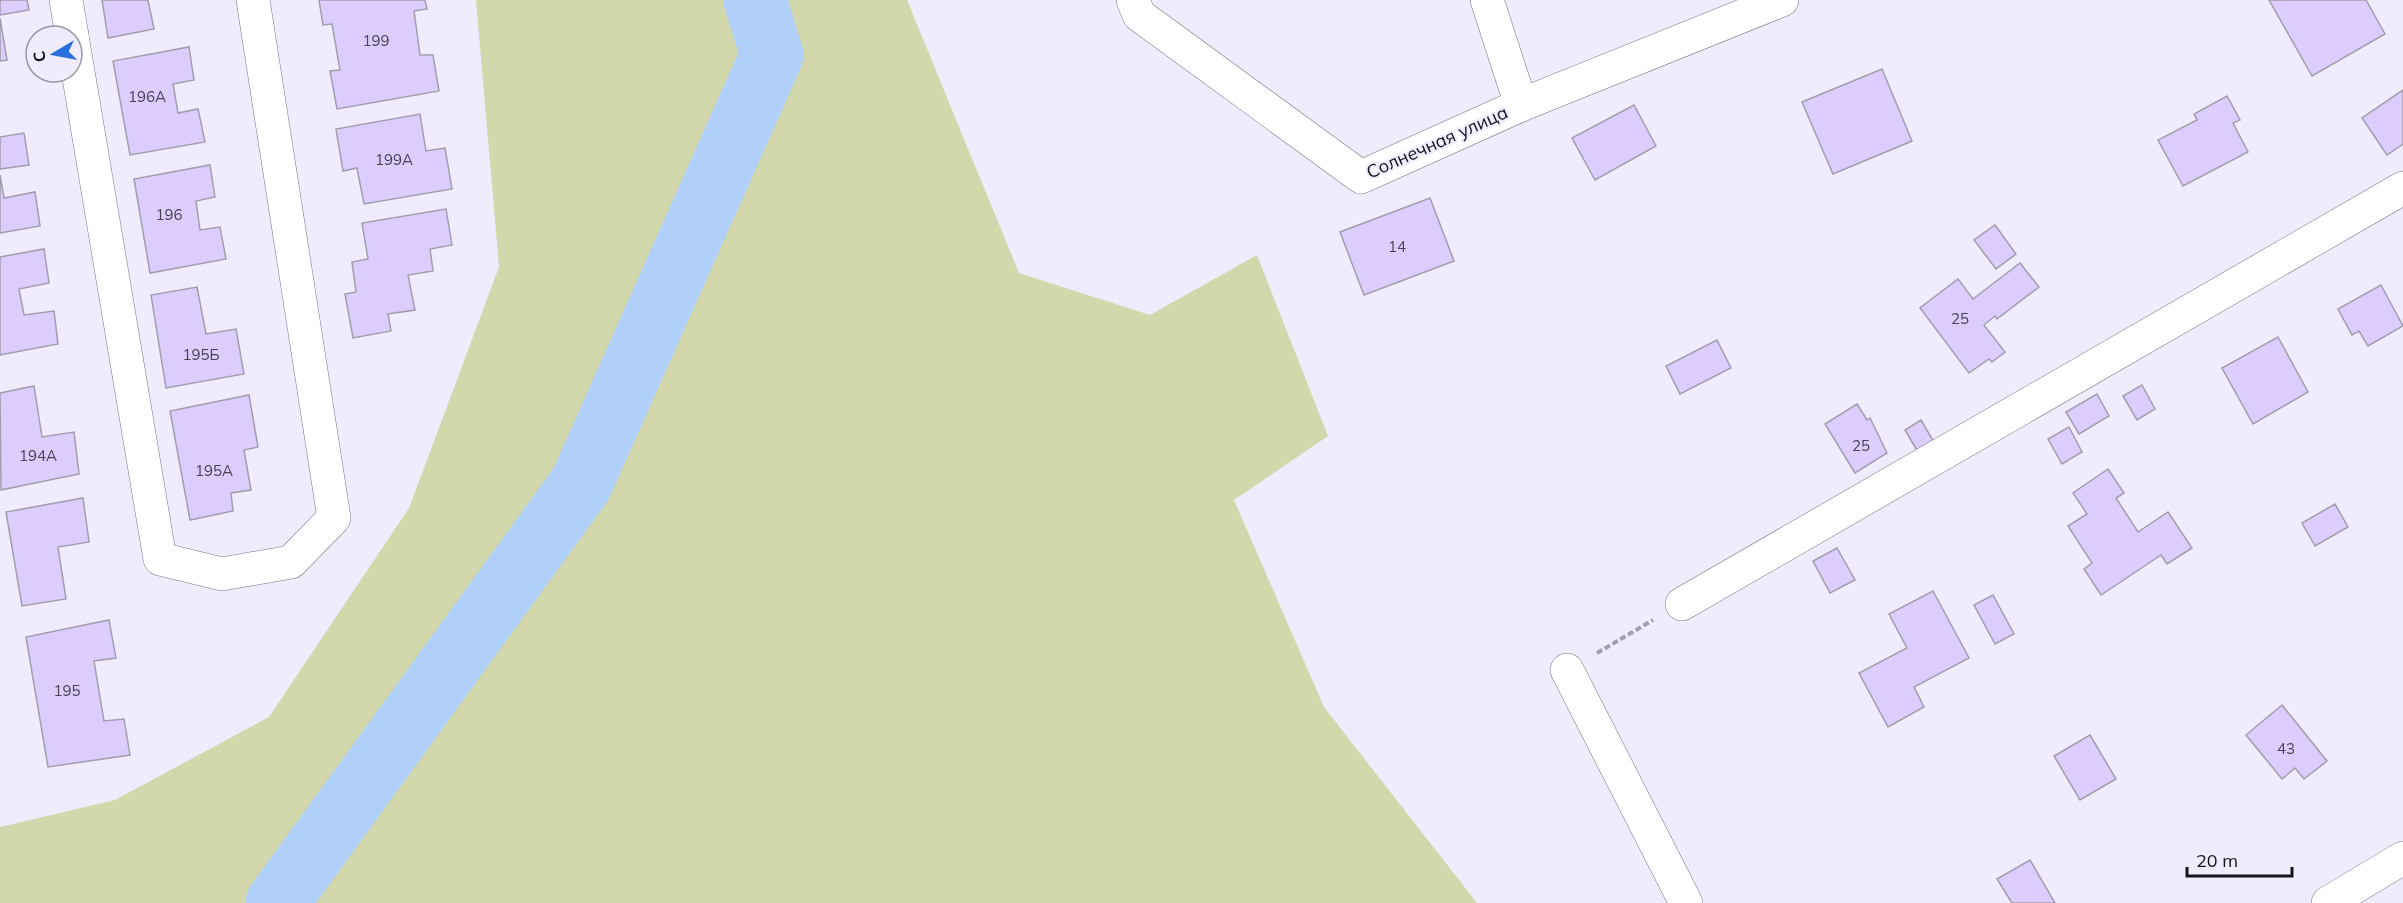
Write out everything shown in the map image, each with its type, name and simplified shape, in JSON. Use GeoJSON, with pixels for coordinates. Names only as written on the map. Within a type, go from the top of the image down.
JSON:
{"type":"FeatureCollection","features":[{"type":"Feature","properties":{"kind":"street"},"geometry":{"type":"LineString","coordinates":[[66,0],[70,24]]}},
{"type":"Feature","properties":{"kind":"street"},"geometry":{"type":"LineString","coordinates":[[80,84],[160,558],[222,574],[291,561],[334,518],[253,0]]}},
{"type":"Feature","properties":{"kind":"street","name":"Солнечная улица"},"geometry":{"type":"LineString","coordinates":[[1133,0],[1139,15],[1361,177],[1521,105],[1782,0]]}},
{"type":"Feature","properties":{"kind":"street"},"geometry":{"type":"LineString","coordinates":[[1487,0],[1521,105]]}},
{"type":"Feature","properties":{"kind":"street"},"geometry":{"type":"LineString","coordinates":[[1682,604],[2403,188]]}},
{"type":"Feature","properties":{"kind":"street"},"geometry":{"type":"LineString","coordinates":[[1567,670],[1686,903]]}},
{"type":"Feature","properties":{"kind":"street"},"geometry":{"type":"LineString","coordinates":[[2328,903],[2403,858]]}},
{"type":"Feature","properties":{"kind":"path"},"geometry":{"type":"LineString","coordinates":[[1567,670],[1682,604]]}},
{"type":"Feature","properties":{"kind":"green space"},"geometry":{"type":"Polygon","coordinates":[[[476,0],[907,0],[1019,273],[1150,315],[1257,255],[1328,436],[1234,500],[1324,707],[1477,903],[0,903],[0,827],[115,800],[269,717],[409,508],[499,267],[476,0]]]}},
{"type":"Feature","properties":{"kind":"building"},"geometry":{"type":"Polygon","coordinates":[[[0,0],[27,0],[29,10],[0,15],[0,0]]]}},
{"type":"Feature","properties":{"kind":"building"},"geometry":{"type":"Polygon","coordinates":[[[102,0],[148,0],[154,29],[108,38],[102,0]]]}},
{"type":"Feature","properties":{"kind":"building"},"geometry":{"type":"Polygon","coordinates":[[[319,0],[425,0],[427,9],[414,11],[420,55],[433,55],[439,91],[337,109],[330,71],[340,70],[332,24],[323,25],[319,0]]]}},
{"type":"Feature","properties":{"kind":"building"},"geometry":{"type":"Polygon","coordinates":[[[2269,0],[2366,0],[2385,34],[2312,76],[2269,0]]]}},
{"type":"Feature","properties":{"kind":"building"},"geometry":{"type":"Polygon","coordinates":[[[0,18],[7,60],[0,61],[0,18]]]}},
{"type":"Feature","properties":{"kind":"building"},"geometry":{"type":"Polygon","coordinates":[[[189,47],[194,80],[173,84],[178,113],[198,109],[205,142],[130,155],[113,61],[189,47]]]}},
{"type":"Feature","properties":{"kind":"building"},"geometry":{"type":"Polygon","coordinates":[[[1882,69],[1912,141],[1833,174],[1802,102],[1882,69]]]}},
{"type":"Feature","properties":{"kind":"building"},"geometry":{"type":"Polygon","coordinates":[[[2403,90],[2403,144],[2387,155],[2362,118],[2403,90]]]}},
{"type":"Feature","properties":{"kind":"building"},"geometry":{"type":"Polygon","coordinates":[[[2227,96],[2240,120],[2233,123],[2248,152],[2183,186],[2158,140],[2197,120],[2194,114],[2227,96]]]}},
{"type":"Feature","properties":{"kind":"building"},"geometry":{"type":"Polygon","coordinates":[[[1634,105],[1656,146],[1595,180],[1572,138],[1634,105]]]}},
{"type":"Feature","properties":{"kind":"building"},"geometry":{"type":"Polygon","coordinates":[[[420,114],[426,151],[445,148],[452,189],[364,204],[357,168],[343,171],[336,129],[420,114]]]}},
{"type":"Feature","properties":{"kind":"building"},"geometry":{"type":"Polygon","coordinates":[[[24,133],[29,165],[0,169],[0,137],[24,133]]]}},
{"type":"Feature","properties":{"kind":"building"},"geometry":{"type":"Polygon","coordinates":[[[210,165],[215,197],[196,201],[200,230],[220,227],[226,259],[150,273],[134,179],[210,165]]]}},
{"type":"Feature","properties":{"kind":"building"},"geometry":{"type":"Polygon","coordinates":[[[0,175],[4,198],[35,192],[40,226],[0,233],[0,175]]]}},
{"type":"Feature","properties":{"kind":"building"},"geometry":{"type":"Polygon","coordinates":[[[1430,198],[1454,261],[1364,295],[1340,232],[1430,198]]]}},
{"type":"Feature","properties":{"kind":"building"},"geometry":{"type":"Polygon","coordinates":[[[446,209],[452,245],[430,249],[433,271],[408,275],[415,310],[388,314],[391,331],[353,338],[345,294],[356,292],[352,262],[368,259],[362,223],[446,209]]]}},
{"type":"Feature","properties":{"kind":"building"},"geometry":{"type":"Polygon","coordinates":[[[1995,225],[2016,254],[1996,269],[1974,240],[1995,225]]]}},
{"type":"Feature","properties":{"kind":"building"},"geometry":{"type":"Polygon","coordinates":[[[44,249],[49,283],[19,289],[24,315],[54,311],[58,344],[0,355],[0,257],[44,249]]]}},
{"type":"Feature","properties":{"kind":"building"},"geometry":{"type":"Polygon","coordinates":[[[2020,263],[2039,287],[1997,319],[1995,316],[1984,325],[2005,352],[1992,362],[1989,359],[1969,373],[1920,308],[1958,279],[1973,299],[2020,263]]]}},
{"type":"Feature","properties":{"kind":"building"},"geometry":{"type":"Polygon","coordinates":[[[2381,285],[2403,326],[2368,346],[2359,331],[2352,335],[2338,309],[2381,285]]]}},
{"type":"Feature","properties":{"kind":"building"},"geometry":{"type":"Polygon","coordinates":[[[197,287],[206,334],[236,329],[244,374],[166,388],[151,295],[197,287]]]}},
{"type":"Feature","properties":{"kind":"building"},"geometry":{"type":"Polygon","coordinates":[[[2278,337],[2308,392],[2253,424],[2222,368],[2278,337]]]}},
{"type":"Feature","properties":{"kind":"building"},"geometry":{"type":"Polygon","coordinates":[[[1717,340],[1731,368],[1680,394],[1666,366],[1717,340]]]}},
{"type":"Feature","properties":{"kind":"building"},"geometry":{"type":"Polygon","coordinates":[[[2142,385],[2155,409],[2137,420],[2123,396],[2142,385]]]}},
{"type":"Feature","properties":{"kind":"building"},"geometry":{"type":"Polygon","coordinates":[[[34,386],[42,437],[74,432],[79,474],[1,490],[0,393],[34,386]]]}},
{"type":"Feature","properties":{"kind":"building"},"geometry":{"type":"Polygon","coordinates":[[[2097,394],[2109,416],[2079,434],[2066,412],[2097,394]]]}},
{"type":"Feature","properties":{"kind":"building"},"geometry":{"type":"Polygon","coordinates":[[[249,395],[258,447],[244,450],[251,490],[231,493],[233,511],[190,520],[170,411],[249,395]]]}},
{"type":"Feature","properties":{"kind":"building"},"geometry":{"type":"Polygon","coordinates":[[[1857,404],[1867,420],[1870,418],[1887,453],[1855,473],[1825,424],[1857,404]]]}},
{"type":"Feature","properties":{"kind":"building"},"geometry":{"type":"Polygon","coordinates":[[[1921,420],[1935,444],[1919,454],[1905,430],[1921,420]]]}},
{"type":"Feature","properties":{"kind":"building"},"geometry":{"type":"Polygon","coordinates":[[[2069,427],[2082,452],[2062,464],[2048,439],[2069,427]]]}},
{"type":"Feature","properties":{"kind":"building"},"geometry":{"type":"Polygon","coordinates":[[[2108,469],[2124,493],[2116,498],[2138,532],[2168,512],[2192,548],[2167,564],[2161,555],[2101,595],[2084,569],[2092,563],[2068,526],[2087,514],[2073,493],[2108,469]]]}},
{"type":"Feature","properties":{"kind":"building"},"geometry":{"type":"Polygon","coordinates":[[[83,498],[89,542],[58,547],[66,599],[22,606],[6,512],[83,498]]]}},
{"type":"Feature","properties":{"kind":"building"},"geometry":{"type":"Polygon","coordinates":[[[2335,504],[2348,527],[2315,546],[2302,523],[2335,504]]]}},
{"type":"Feature","properties":{"kind":"building"},"geometry":{"type":"Polygon","coordinates":[[[1837,548],[1855,580],[1830,593],[1813,561],[1837,548]]]}},
{"type":"Feature","properties":{"kind":"building"},"geometry":{"type":"Polygon","coordinates":[[[1933,591],[1969,658],[1914,687],[1924,707],[1888,727],[1859,673],[1907,648],[1889,614],[1933,591]]]}},
{"type":"Feature","properties":{"kind":"building"},"geometry":{"type":"Polygon","coordinates":[[[1993,595],[2014,634],[1995,644],[1974,605],[1993,595]]]}},
{"type":"Feature","properties":{"kind":"building"},"geometry":{"type":"Polygon","coordinates":[[[109,620],[116,658],[94,661],[104,721],[124,719],[130,755],[48,767],[26,637],[109,620]]]}},
{"type":"Feature","properties":{"kind":"building"},"geometry":{"type":"Polygon","coordinates":[[[2282,705],[2327,761],[2304,779],[2295,768],[2282,779],[2246,735],[2282,705]]]}},
{"type":"Feature","properties":{"kind":"building"},"geometry":{"type":"Polygon","coordinates":[[[2090,735],[2116,779],[2080,800],[2054,756],[2090,735]]]}},
{"type":"Feature","properties":{"kind":"building"},"geometry":{"type":"Polygon","coordinates":[[[2030,860],[2055,903],[2012,903],[1997,879],[2030,860]]]}},
{"type":"Feature","properties":{"kind":"waterway"},"geometry":{"type":"LineString","coordinates":[[277,903],[581,484],[772,55],[755,0]]}}]}
